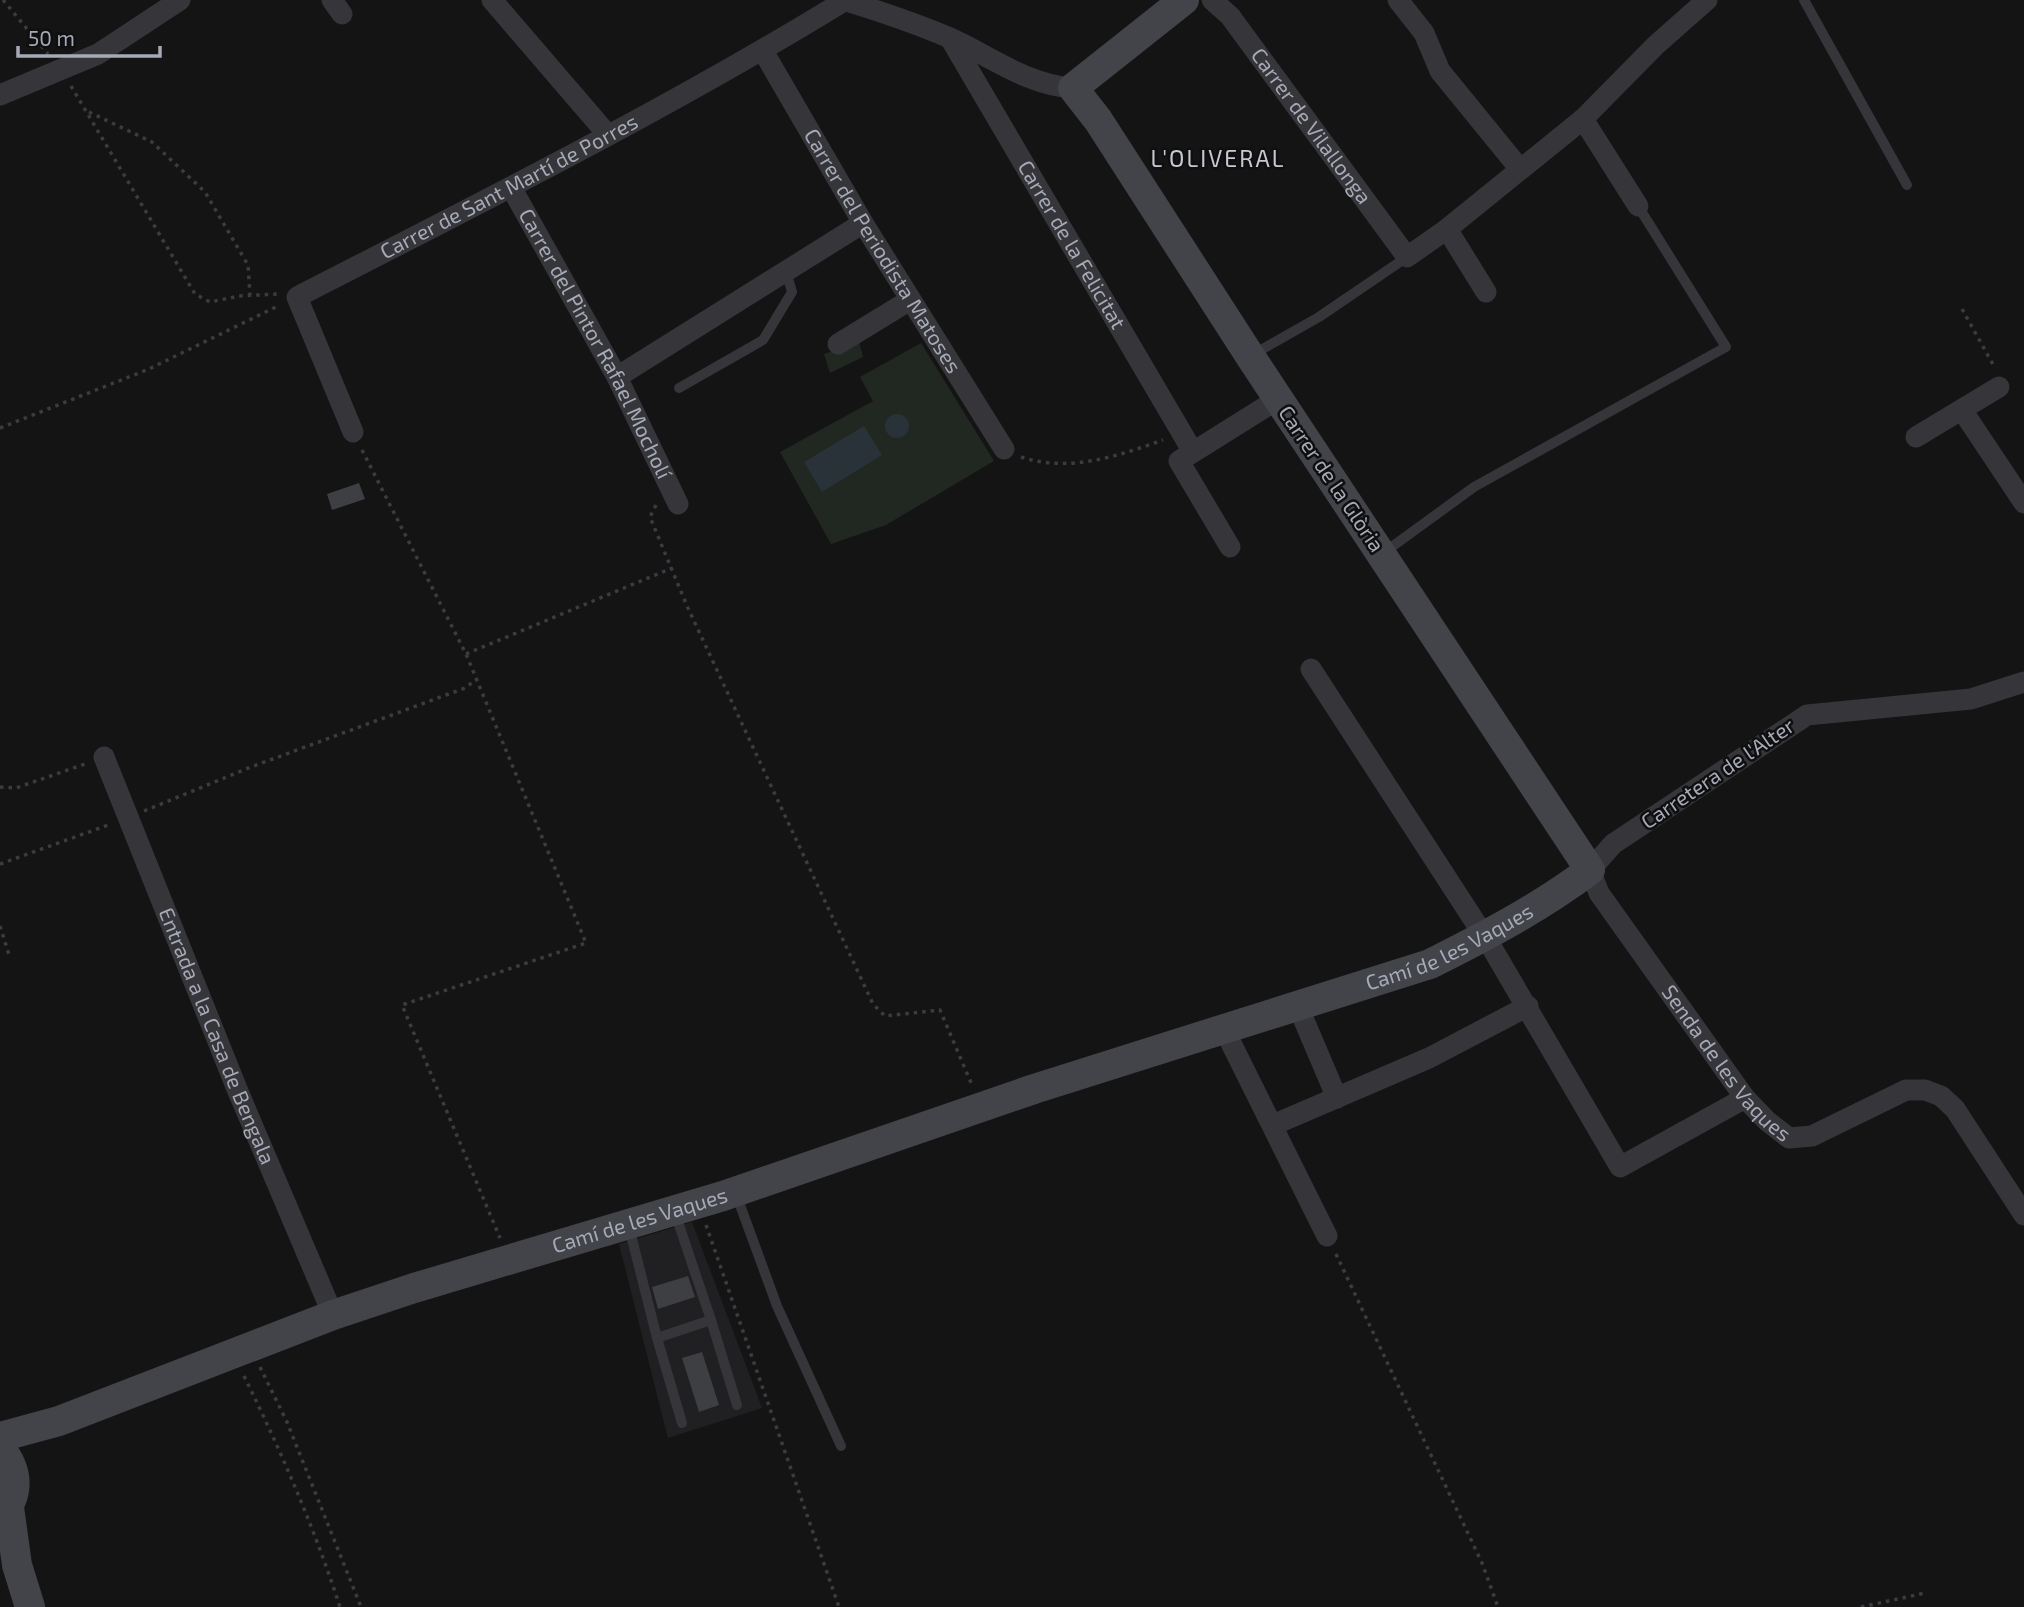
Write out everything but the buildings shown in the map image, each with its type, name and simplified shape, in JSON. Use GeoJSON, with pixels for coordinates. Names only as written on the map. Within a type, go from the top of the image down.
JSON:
{"type":"FeatureCollection","features":[{"type":"Feature","properties":{"kind":"street"},"geometry":{"type":"LineString","coordinates":[[0,95],[61,71],[131,35],[180,0]]}},
{"type":"Feature","properties":{"kind":"street"},"geometry":{"type":"LineString","coordinates":[[492,0],[608,135]]}},
{"type":"Feature","properties":{"kind":"street"},"geometry":{"type":"LineString","coordinates":[[844,0],[881,4],[1049,87],[1073,88],[1184,0]]}},
{"type":"Feature","properties":{"kind":"street","name":"Carrer de Sant Martí de Porres"},"geometry":{"type":"LineString","coordinates":[[298,297],[511,187],[763,51],[844,0]]}},
{"type":"Feature","properties":{"kind":"street","name":"Carrer de Vilallonga"},"geometry":{"type":"LineString","coordinates":[[1212,0],[1230,16],[1406,257]]}},
{"type":"Feature","properties":{"kind":"street"},"geometry":{"type":"LineString","coordinates":[[1398,0],[1424,33],[1440,71],[1520,169]]}},
{"type":"Feature","properties":{"kind":"street"},"geometry":{"type":"LineString","coordinates":[[1406,257],[1447,229],[1583,119],[1656,45],[1707,0]]}},
{"type":"Feature","properties":{"kind":"street","name":"Carrer de la Felicitat"},"geometry":{"type":"LineString","coordinates":[[950,38],[1182,433],[1186,457],[1230,547]]}},
{"type":"Feature","properties":{"kind":"street","name":"Carrer del Periodista Matoses"},"geometry":{"type":"LineString","coordinates":[[763,51],[863,223],[1004,449]]}},
{"type":"Feature","properties":{"kind":"street","name":"Carrer de la Glòria"},"geometry":{"type":"LineString","coordinates":[[1073,88],[1098,120],[1250,356],[1590,870]]}},
{"type":"Feature","properties":{"kind":"street"},"geometry":{"type":"LineString","coordinates":[[1583,119],[1638,206]]}},
{"type":"Feature","properties":{"kind":"street","name":"Carrer del Pintor Rafael Mocholí"},"geometry":{"type":"LineString","coordinates":[[511,187],[617,377],[678,504]]}},
{"type":"Feature","properties":{"kind":"street"},"geometry":{"type":"LineString","coordinates":[[617,377],[863,223]]}},
{"type":"Feature","properties":{"kind":"street"},"geometry":{"type":"LineString","coordinates":[[1447,229],[1486,292]]}},
{"type":"Feature","properties":{"kind":"street"},"geometry":{"type":"LineString","coordinates":[[298,297],[353,432]]}},
{"type":"Feature","properties":{"kind":"street"},"geometry":{"type":"LineString","coordinates":[[838,344],[910,300]]}},
{"type":"Feature","properties":{"kind":"street"},"geometry":{"type":"LineString","coordinates":[[1916,437],[1999,387]]}},
{"type":"Feature","properties":{"kind":"street"},"geometry":{"type":"LineString","coordinates":[[1186,457],[1279,399]]}},
{"type":"Feature","properties":{"kind":"street"},"geometry":{"type":"LineString","coordinates":[[1962,410],[2024,503]]}},
{"type":"Feature","properties":{"kind":"street"},"geometry":{"type":"LineString","coordinates":[[1311,668],[1528,1006],[1620,1167],[1745,1098]]}},
{"type":"Feature","properties":{"kind":"street","name":"Carretera de l'Alter"},"geometry":{"type":"LineString","coordinates":[[1590,870],[1613,844],[1807,715],[1971,699],[2024,681]]}},
{"type":"Feature","properties":{"kind":"street","name":"Entrada a la Casa de Bengala"},"geometry":{"type":"LineString","coordinates":[[104,757],[274,1179],[333,1315]]}},
{"type":"Feature","properties":{"kind":"street","name":"Camí de les Vaques"},"geometry":{"type":"LineString","coordinates":[[0,1437],[58,1421],[244,1355],[333,1315],[735,1191],[981,1107],[1297,1004],[1430,964],[1484,937],[1567,888],[1590,870]]}},
{"type":"Feature","properties":{"kind":"street","name":"Senda de les Vaques"},"geometry":{"type":"LineString","coordinates":[[1590,870],[1599,893],[1745,1098],[1788,1138],[1812,1136],[1906,1090],[1925,1090],[1941,1096],[1955,1108],[2024,1215]]}},
{"type":"Feature","properties":{"kind":"street"},"geometry":{"type":"LineString","coordinates":[[1297,1004],[1337,1098]]}},
{"type":"Feature","properties":{"kind":"street"},"geometry":{"type":"LineString","coordinates":[[1273,1125],[1429,1058],[1528,1006]]}},
{"type":"Feature","properties":{"kind":"street"},"geometry":{"type":"LineString","coordinates":[[1224,1029],[1328,1236]]}},
{"type":"Feature","properties":{"kind":"street","name":"Camí de les Vaques"},"geometry":{"type":"LineString","coordinates":[[15,1473],[58,1421]]}},
{"type":"Feature","properties":{"kind":"street"},"geometry":{"type":"LineString","coordinates":[[0,1448],[15,1473],[14,1497],[5,1512],[30,1607]]}},
{"type":"Feature","properties":{"kind":"lane"},"geometry":{"type":"LineString","coordinates":[[1804,0],[1908,185]]}},
{"type":"Feature","properties":{"kind":"lane"},"geometry":{"type":"LineString","coordinates":[[1381,554],[1474,487],[1726,347],[1638,206]]}},
{"type":"Feature","properties":{"kind":"lane"},"geometry":{"type":"LineString","coordinates":[[1250,356],[1319,317],[1406,257]]}},
{"type":"Feature","properties":{"kind":"lane"},"geometry":{"type":"LineString","coordinates":[[679,388],[763,340],[792,292],[786,271]]}},
{"type":"Feature","properties":{"kind":"lane"},"geometry":{"type":"LineString","coordinates":[[735,1191],[777,1306],[841,1446]]}},
{"type":"Feature","properties":{"kind":"lane"},"geometry":{"type":"LineString","coordinates":[[687,1206],[711,1320],[737,1405]]}},
{"type":"Feature","properties":{"kind":"lane"},"geometry":{"type":"LineString","coordinates":[[628,1224],[682,1423]]}},
{"type":"Feature","properties":{"kind":"lane"},"geometry":{"type":"LineString","coordinates":[[657,1338],[711,1320]]}},
{"type":"Feature","properties":{"kind":"path"},"geometry":{"type":"LineString","coordinates":[[3,0],[61,71],[195,294],[210,302],[250,295],[298,297]]}},
{"type":"Feature","properties":{"kind":"path"},"geometry":{"type":"LineString","coordinates":[[87,112],[152,142],[205,192],[248,265],[250,295]]}},
{"type":"Feature","properties":{"kind":"path"},"geometry":{"type":"LineString","coordinates":[[0,428],[149,369],[298,297]]}},
{"type":"Feature","properties":{"kind":"path"},"geometry":{"type":"LineString","coordinates":[[1962,309],[2003,383],[1999,387]]}},
{"type":"Feature","properties":{"kind":"path"},"geometry":{"type":"LineString","coordinates":[[353,432],[466,654],[586,943],[402,1005],[509,1259]]}},
{"type":"Feature","properties":{"kind":"path"},"geometry":{"type":"LineString","coordinates":[[1004,449],[1037,462],[1085,463],[1116,457],[1182,433]]}},
{"type":"Feature","properties":{"kind":"path"},"geometry":{"type":"LineString","coordinates":[[667,481],[650,517],[873,1004],[885,1016],[940,1010],[981,1107]]}},
{"type":"Feature","properties":{"kind":"path"},"geometry":{"type":"LineString","coordinates":[[466,654],[672,568]]}},
{"type":"Feature","properties":{"kind":"path"},"geometry":{"type":"LineString","coordinates":[[0,864],[129,818],[251,767],[465,688],[477,679]]}},
{"type":"Feature","properties":{"kind":"path"},"geometry":{"type":"LineString","coordinates":[[0,787],[16,788],[104,757]]}},
{"type":"Feature","properties":{"kind":"path"},"geometry":{"type":"LineString","coordinates":[[0,926],[10,958]]}},
{"type":"Feature","properties":{"kind":"path"},"geometry":{"type":"LineString","coordinates":[[687,1206],[839,1607]]}},
{"type":"Feature","properties":{"kind":"path"},"geometry":{"type":"LineString","coordinates":[[1328,1236],[1482,1563],[1499,1607]]}},
{"type":"Feature","properties":{"kind":"path"},"geometry":{"type":"LineString","coordinates":[[244,1355],[320,1544],[340,1607]]}},
{"type":"Feature","properties":{"kind":"path"},"geometry":{"type":"LineString","coordinates":[[244,1355],[287,1422],[361,1607]]}},
{"type":"Feature","properties":{"kind":"path"},"geometry":{"type":"LineString","coordinates":[[1861,1607],[1925,1593]]}},
{"type":"Feature","properties":{"kind":"shaded area"},"geometry":{"type":"Polygon","coordinates":[[[859,342],[863,357],[830,373],[824,354],[859,342]]]}},
{"type":"Feature","properties":{"kind":"shaded area"},"geometry":{"type":"Polygon","coordinates":[[[921,343],[994,461],[886,525],[831,544],[780,452],[873,401],[860,377],[921,343]]]}},
{"type":"Feature","properties":{"kind":"shaded area"},"geometry":{"type":"Polygon","coordinates":[[[897,414],[906,417],[909,426],[906,435],[897,438],[888,435],[885,426],[888,417],[897,414]]]}},
{"type":"Feature","properties":{"kind":"shaded area"},"geometry":{"type":"Polygon","coordinates":[[[864,426],[882,455],[822,492],[804,462],[864,426]]]}},
{"type":"Feature","properties":{"kind":"shaded area"},"geometry":{"type":"Polygon","coordinates":[[[692,1222],[762,1408],[668,1438],[619,1244],[692,1222]]]}},
{"type":"Feature","properties":{"kind":"district","name":"L'OLIVERAL"},"geometry":{"type":"Point","coordinates":[1218,159]}}]}
